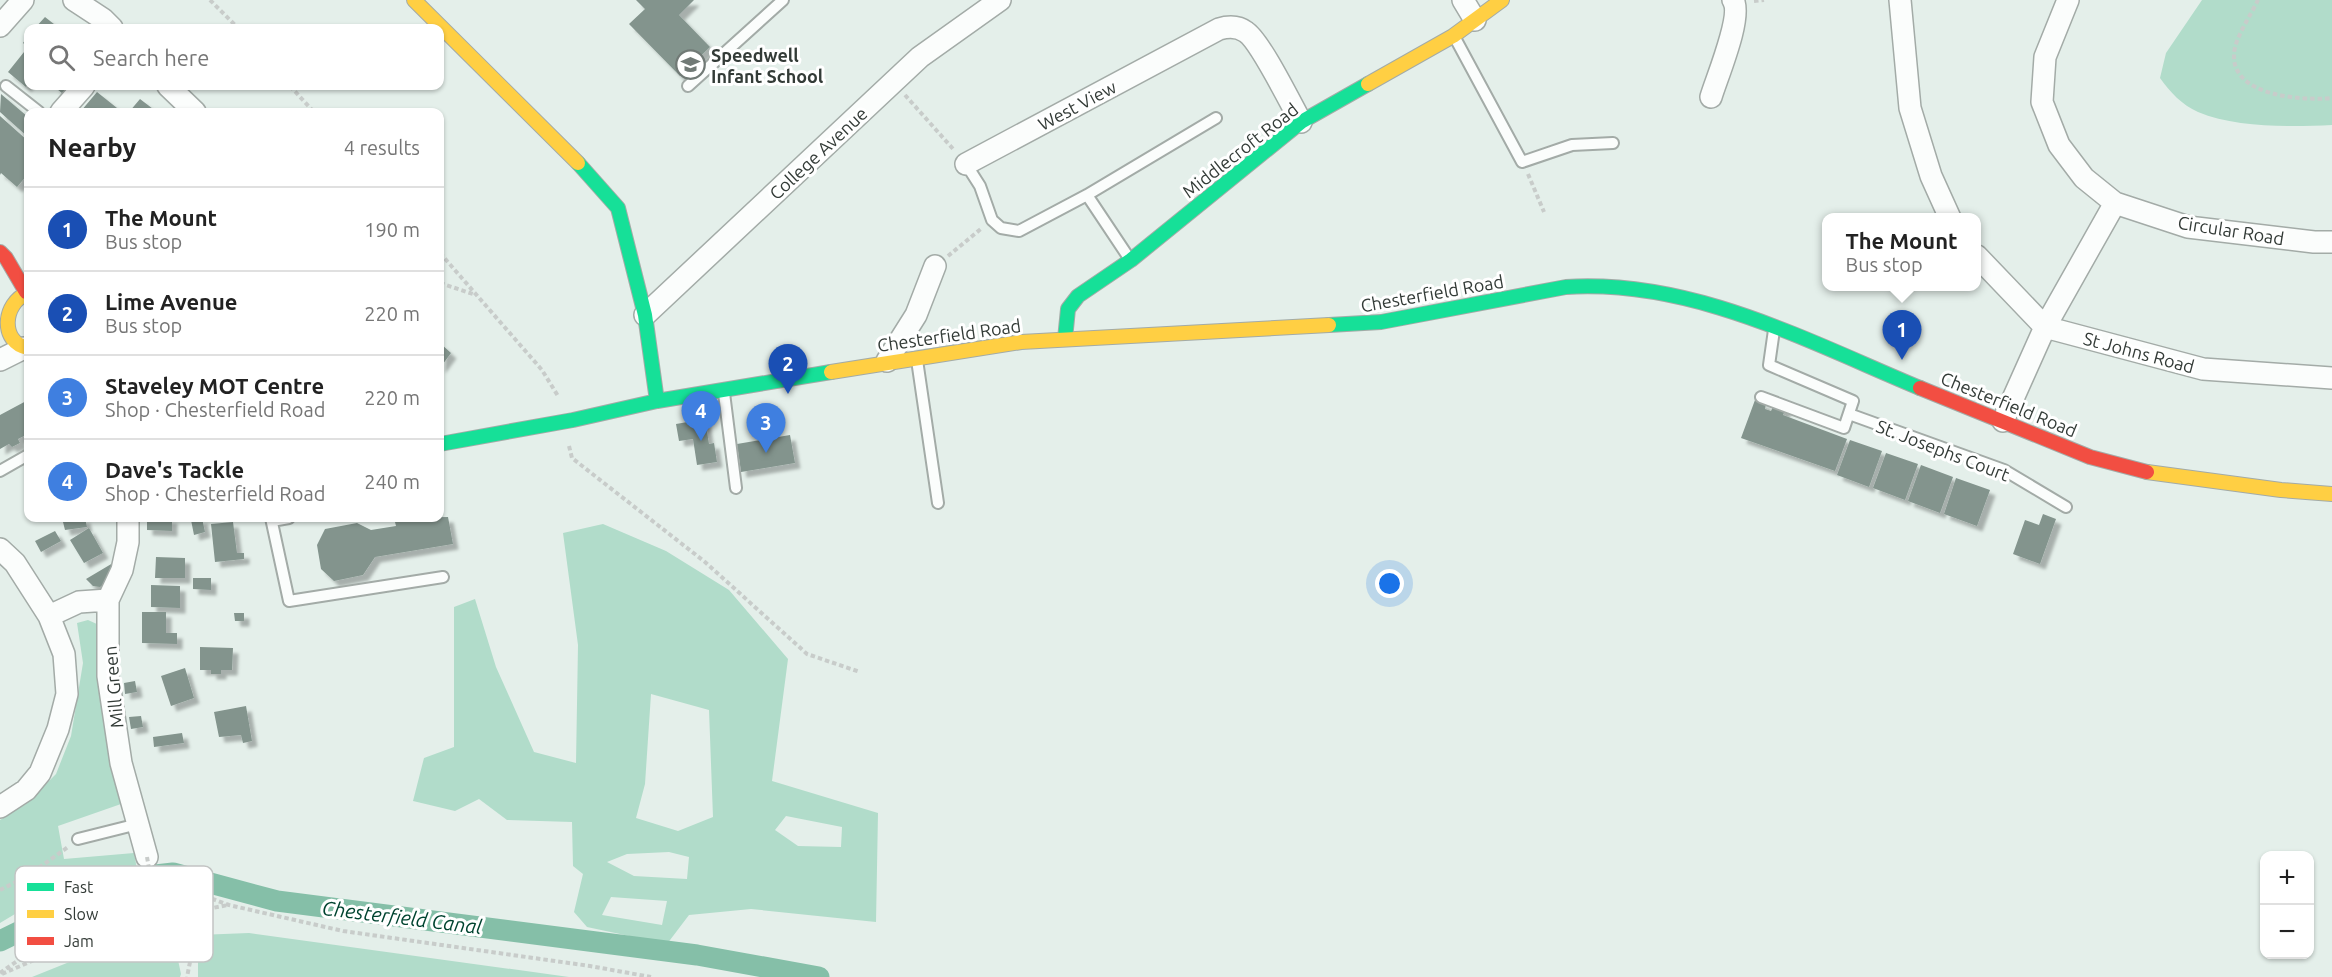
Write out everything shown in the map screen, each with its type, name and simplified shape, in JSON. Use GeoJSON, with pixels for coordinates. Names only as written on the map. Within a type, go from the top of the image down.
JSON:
{"type":"FeatureCollection","features":[{"type":"Feature","properties":{"kind":"main road"},"geometry":{"type":"LineString","coordinates":[[414,0],[438,24]]}},
{"type":"Feature","properties":{"kind":"main road","name":"Middlecroft Road"},"geometry":{"type":"LineString","coordinates":[[1065,339],[1066,318],[1072,302],[1131,261],[1301,122],[1454,36],[1502,0]]}},
{"type":"Feature","properties":{"kind":"main road"},"geometry":{"type":"LineString","coordinates":[[444,30],[570,155],[618,208],[645,315],[657,401]]}},
{"type":"Feature","properties":{"kind":"main road"},"geometry":{"type":"LineString","coordinates":[[0,252],[24,287]]}},
{"type":"Feature","properties":{"kind":"main road","name":"Chesterfield Road"},"geometry":{"type":"LineString","coordinates":[[444,443],[568,421],[657,401],[887,361],[1012,343],[1381,322],[1587,285],[1637,289],[1700,302],[1774,327],[2090,457],[2148,472],[2281,490],[2332,494]]}},
{"type":"Feature","properties":{"kind":"main road"},"geometry":{"type":"LineString","coordinates":[[24,293],[6,304],[1,316],[4,334],[12,343],[24,347]]}},
{"type":"Feature","properties":{"kind":"street"},"geometry":{"type":"LineString","coordinates":[[0,26],[23,0]]}},
{"type":"Feature","properties":{"kind":"street"},"geometry":{"type":"LineString","coordinates":[[74,0],[108,24]]}},
{"type":"Feature","properties":{"kind":"street"},"geometry":{"type":"LineString","coordinates":[[1463,0],[1475,20]]}},
{"type":"Feature","properties":{"kind":"street"},"geometry":{"type":"LineString","coordinates":[[1711,97],[1736,18],[1736,3],[1733,0]]}},
{"type":"Feature","properties":{"kind":"street"},"geometry":{"type":"LineString","coordinates":[[1900,0],[1911,108],[1931,176],[1948,213]]}},
{"type":"Feature","properties":{"kind":"street","name":"Circular Road"},"geometry":{"type":"LineString","coordinates":[[2068,0],[2044,57],[2042,102],[2059,145],[2084,178],[2115,202],[2188,227],[2314,242],[2332,242]]}},
{"type":"Feature","properties":{"kind":"street","name":"College Avenue"},"geometry":{"type":"LineString","coordinates":[[645,315],[920,57],[994,2]]}},
{"type":"Feature","properties":{"kind":"street","name":"West View"},"geometry":{"type":"LineString","coordinates":[[966,164],[1219,28],[1227,26],[1237,27],[1254,39],[1301,122]]}},
{"type":"Feature","properties":{"kind":"street"},"geometry":{"type":"LineString","coordinates":[[65,108],[81,90]]}},
{"type":"Feature","properties":{"kind":"street"},"geometry":{"type":"LineString","coordinates":[[172,90],[191,108]]}},
{"type":"Feature","properties":{"kind":"street"},"geometry":{"type":"LineString","coordinates":[[2002,421],[2045,327],[2115,202]]}},
{"type":"Feature","properties":{"kind":"street"},"geometry":{"type":"LineString","coordinates":[[1981,260],[2045,327]]}},
{"type":"Feature","properties":{"kind":"street"},"geometry":{"type":"LineString","coordinates":[[887,361],[916,315],[935,266]]}},
{"type":"Feature","properties":{"kind":"street","name":"St Johns Road"},"geometry":{"type":"LineString","coordinates":[[2045,327],[2202,369],[2332,378]]}},
{"type":"Feature","properties":{"kind":"street"},"geometry":{"type":"LineString","coordinates":[[0,360],[24,349]]}},
{"type":"Feature","properties":{"kind":"street","name":"Mill Green"},"geometry":{"type":"LineString","coordinates":[[128,522],[128,542],[122,570],[108,600],[108,676],[122,763],[147,857]]}},
{"type":"Feature","properties":{"kind":"street"},"geometry":{"type":"LineString","coordinates":[[0,549],[22,573],[49,616],[64,654],[67,694],[58,729],[40,773],[26,790],[0,807]]}},
{"type":"Feature","properties":{"kind":"street"},"geometry":{"type":"LineString","coordinates":[[49,616],[79,602],[108,600]]}},
{"type":"Feature","properties":{"kind":"lane"},"geometry":{"type":"LineString","coordinates":[[688,86],[783,0]]}},
{"type":"Feature","properties":{"kind":"lane"},"geometry":{"type":"LineString","coordinates":[[1454,36],[1522,162],[1572,145],[1613,143]]}},
{"type":"Feature","properties":{"kind":"lane"},"geometry":{"type":"LineString","coordinates":[[6,86],[34,108]]}},
{"type":"Feature","properties":{"kind":"lane"},"geometry":{"type":"LineString","coordinates":[[966,164],[980,186],[992,220],[1001,228],[1019,231],[1087,195],[1216,118]]}},
{"type":"Feature","properties":{"kind":"lane"},"geometry":{"type":"LineString","coordinates":[[1087,195],[1131,261]]}},
{"type":"Feature","properties":{"kind":"lane"},"geometry":{"type":"LineString","coordinates":[[1761,397],[1844,428],[1853,401],[1769,365],[1774,327]]}},
{"type":"Feature","properties":{"kind":"lane"},"geometry":{"type":"LineString","coordinates":[[916,357],[938,503]]}},
{"type":"Feature","properties":{"kind":"lane"},"geometry":{"type":"LineString","coordinates":[[724,393],[736,489]]}},
{"type":"Feature","properties":{"kind":"lane","name":"St. Josephs Court"},"geometry":{"type":"LineString","coordinates":[[1849,414],[2004,470],[2066,507]]}},
{"type":"Feature","properties":{"kind":"lane"},"geometry":{"type":"LineString","coordinates":[[0,471],[24,456]]}},
{"type":"Feature","properties":{"kind":"lane"},"geometry":{"type":"LineString","coordinates":[[272,522],[289,601],[442,577]]}},
{"type":"Feature","properties":{"kind":"lane"},"geometry":{"type":"LineString","coordinates":[[78,839],[138,824]]}},
{"type":"Feature","properties":{"kind":"path"},"geometry":{"type":"LineString","coordinates":[[210,0],[234,24]]}},
{"type":"Feature","properties":{"kind":"path"},"geometry":{"type":"LineString","coordinates":[[2258,0],[2234,53],[2235,67],[2244,80],[2257,89],[2277,95],[2332,98]]}},
{"type":"Feature","properties":{"kind":"path"},"geometry":{"type":"LineString","coordinates":[[893,82],[966,164]]}},
{"type":"Feature","properties":{"kind":"path"},"geometry":{"type":"LineString","coordinates":[[294,90],[310,108]]}},
{"type":"Feature","properties":{"kind":"path"},"geometry":{"type":"LineString","coordinates":[[1522,162],[1544,212]]}},
{"type":"Feature","properties":{"kind":"path"},"geometry":{"type":"LineString","coordinates":[[935,266],[992,220]]}},
{"type":"Feature","properties":{"kind":"path"},"geometry":{"type":"LineString","coordinates":[[444,258],[543,370],[568,421],[572,458],[705,562],[807,654],[860,672]]}},
{"type":"Feature","properties":{"kind":"path"},"geometry":{"type":"LineString","coordinates":[[444,284],[477,295]]}},
{"type":"Feature","properties":{"kind":"path"},"geometry":{"type":"LineString","coordinates":[[41,866],[78,839]]}},
{"type":"Feature","properties":{"kind":"path"},"geometry":{"type":"LineString","coordinates":[[147,857],[149,866]]}},
{"type":"Feature","properties":{"kind":"path"},"geometry":{"type":"LineString","coordinates":[[0,890],[15,882]]}},
{"type":"Feature","properties":{"kind":"path"},"geometry":{"type":"LineString","coordinates":[[213,899],[229,905],[342,931],[590,966],[651,977]]}},
{"type":"Feature","properties":{"kind":"path"},"geometry":{"type":"LineString","coordinates":[[213,908],[229,905]]}},
{"type":"Feature","properties":{"kind":"path"},"geometry":{"type":"LineString","coordinates":[[0,974],[17,962]]}},
{"type":"Feature","properties":{"kind":"path"},"geometry":{"type":"LineString","coordinates":[[0,974],[28,962]]}},
{"type":"Feature","properties":{"kind":"path"},"geometry":{"type":"LineString","coordinates":[[187,977],[190,962]]}},
{"type":"Feature","properties":{"kind":"green space"},"geometry":{"type":"Polygon","coordinates":[[[2202,0],[2332,0],[2332,125],[2246,124],[2198,112],[2177,98],[2160,78],[2166,53],[2202,0]]]}},
{"type":"Feature","properties":{"kind":"green space"},"geometry":{"type":"Polygon","coordinates":[[[603,524],[666,551],[729,590],[788,659],[772,781],[878,813],[876,922],[751,909],[689,915],[667,944],[587,927],[574,912],[583,874],[573,866],[572,822],[507,820],[479,799],[455,811],[413,801],[424,758],[454,747],[454,607],[475,599],[496,667],[534,752],[576,763],[578,645],[563,533],[603,524]],[[651,694],[645,784],[636,818],[678,831],[713,817],[709,710],[651,694]],[[786,816],[775,830],[798,846],[841,847],[842,827],[786,816]],[[669,852],[627,854],[607,862],[634,876],[687,879],[689,857],[669,852]],[[611,897],[602,915],[662,925],[667,901],[611,897]]]}},
{"type":"Feature","properties":{"kind":"green space"},"geometry":{"type":"Polygon","coordinates":[[[88,620],[99,625],[106,707],[121,804],[58,826],[64,859],[134,853],[136,866],[15,866],[15,914],[0,923],[0,820],[26,804],[56,774],[71,736],[83,663],[77,623],[88,620]]]}},
{"type":"Feature","properties":{"kind":"green space"},"geometry":{"type":"Polygon","coordinates":[[[249,933],[569,977],[198,977],[198,962],[213,962],[213,934],[249,933]]]}},
{"type":"Feature","properties":{"kind":"green space"},"geometry":{"type":"Polygon","coordinates":[[[69,962],[178,962],[181,974],[180,977],[32,977],[69,962]]]}},
{"type":"Feature","properties":{"kind":"building"},"geometry":{"type":"Polygon","coordinates":[[[636,0],[694,0],[679,15],[710,47],[680,76],[629,24],[645,9],[636,0]]]}},
{"type":"Feature","properties":{"kind":"building"},"geometry":{"type":"Polygon","coordinates":[[[45,17],[54,24],[39,24],[45,17]]]}},
{"type":"Feature","properties":{"kind":"building"},"geometry":{"type":"Polygon","coordinates":[[[24,52],[24,85],[8,72],[24,52]]]}},
{"type":"Feature","properties":{"kind":"building"},"geometry":{"type":"Polygon","coordinates":[[[97,92],[117,108],[84,108],[97,92]]]}},
{"type":"Feature","properties":{"kind":"building"},"geometry":{"type":"Polygon","coordinates":[[[1,94],[24,114],[24,133],[0,112],[1,94]]]}},
{"type":"Feature","properties":{"kind":"building"},"geometry":{"type":"Polygon","coordinates":[[[140,99],[152,108],[132,108],[140,99]]]}},
{"type":"Feature","properties":{"kind":"building"},"geometry":{"type":"Polygon","coordinates":[[[0,116],[24,137],[24,179],[17,187],[1,173],[0,175],[0,116]]]}},
{"type":"Feature","properties":{"kind":"building"},"geometry":{"type":"Polygon","coordinates":[[[444,347],[451,353],[444,363],[444,347]]]}},
{"type":"Feature","properties":{"kind":"building"},"geometry":{"type":"Polygon","coordinates":[[[1755,400],[1766,404],[1765,409],[1771,411],[1774,404],[1786,408],[1783,415],[1847,439],[1835,471],[1741,438],[1755,400]]]}},
{"type":"Feature","properties":{"kind":"building"},"geometry":{"type":"Polygon","coordinates":[[[24,402],[24,436],[18,439],[20,443],[12,447],[9,444],[0,449],[0,415],[24,402]]]}},
{"type":"Feature","properties":{"kind":"building"},"geometry":{"type":"Polygon","coordinates":[[[705,419],[709,444],[714,443],[717,462],[697,465],[693,439],[679,441],[676,424],[705,419]]]}},
{"type":"Feature","properties":{"kind":"building"},"geometry":{"type":"Polygon","coordinates":[[[790,435],[795,463],[741,472],[737,444],[790,435]]]}},
{"type":"Feature","properties":{"kind":"building"},"geometry":{"type":"Polygon","coordinates":[[[1850,440],[1882,451],[1869,487],[1837,475],[1850,440]]]}},
{"type":"Feature","properties":{"kind":"building"},"geometry":{"type":"Polygon","coordinates":[[[1886,453],[1918,464],[1905,500],[1873,488],[1886,453]]]}},
{"type":"Feature","properties":{"kind":"building"},"geometry":{"type":"Polygon","coordinates":[[[1921,465],[1953,477],[1940,513],[1908,501],[1921,465]]]}},
{"type":"Feature","properties":{"kind":"building"},"geometry":{"type":"Polygon","coordinates":[[[1956,478],[1990,490],[1977,526],[1944,514],[1956,478]]]}},
{"type":"Feature","properties":{"kind":"building"},"geometry":{"type":"Polygon","coordinates":[[[2043,514],[2056,519],[2040,564],[2013,554],[2025,520],[2039,525],[2043,514]]]}},
{"type":"Feature","properties":{"kind":"building"},"geometry":{"type":"Polygon","coordinates":[[[444,517],[448,517],[453,544],[375,557],[363,575],[334,581],[321,569],[317,545],[325,529],[357,523],[371,530],[396,526],[395,522],[444,522],[444,517]]]}},
{"type":"Feature","properties":{"kind":"building"},"geometry":{"type":"Polygon","coordinates":[[[63,522],[86,522],[87,527],[65,530],[63,522]]]}},
{"type":"Feature","properties":{"kind":"building"},"geometry":{"type":"Polygon","coordinates":[[[147,522],[172,522],[172,531],[147,530],[147,522]]]}},
{"type":"Feature","properties":{"kind":"building"},"geometry":{"type":"Polygon","coordinates":[[[191,522],[203,522],[205,532],[194,535],[191,522]]]}},
{"type":"Feature","properties":{"kind":"building"},"geometry":{"type":"Polygon","coordinates":[[[233,522],[237,553],[244,553],[244,559],[215,562],[211,524],[233,522]]]}},
{"type":"Feature","properties":{"kind":"building"},"geometry":{"type":"Polygon","coordinates":[[[89,528],[103,553],[84,563],[70,540],[89,528]]]}},
{"type":"Feature","properties":{"kind":"building"},"geometry":{"type":"Polygon","coordinates":[[[55,531],[61,541],[41,552],[35,541],[55,531]]]}},
{"type":"Feature","properties":{"kind":"building"},"geometry":{"type":"Polygon","coordinates":[[[156,557],[185,558],[185,578],[155,578],[156,557]]]}},
{"type":"Feature","properties":{"kind":"building"},"geometry":{"type":"Polygon","coordinates":[[[118,560],[106,583],[100,587],[93,586],[86,579],[118,560]]]}},
{"type":"Feature","properties":{"kind":"building"},"geometry":{"type":"Polygon","coordinates":[[[193,578],[211,578],[211,590],[193,589],[193,578]]]}},
{"type":"Feature","properties":{"kind":"building"},"geometry":{"type":"Polygon","coordinates":[[[151,585],[180,586],[180,608],[151,607],[151,585]]]}},
{"type":"Feature","properties":{"kind":"building"},"geometry":{"type":"Polygon","coordinates":[[[142,612],[166,612],[166,633],[177,633],[177,644],[142,643],[142,612]]]}},
{"type":"Feature","properties":{"kind":"building"},"geometry":{"type":"Polygon","coordinates":[[[234,613],[244,613],[244,621],[235,621],[234,613]]]}},
{"type":"Feature","properties":{"kind":"building"},"geometry":{"type":"Polygon","coordinates":[[[200,647],[233,648],[232,670],[221,670],[221,674],[211,674],[211,670],[200,670],[200,647]]]}},
{"type":"Feature","properties":{"kind":"building"},"geometry":{"type":"Polygon","coordinates":[[[185,668],[194,698],[171,706],[161,676],[185,668]]]}},
{"type":"Feature","properties":{"kind":"building"},"geometry":{"type":"Polygon","coordinates":[[[135,681],[137,692],[125,694],[124,683],[135,681]]]}},
{"type":"Feature","properties":{"kind":"building"},"geometry":{"type":"Polygon","coordinates":[[[246,706],[252,741],[243,743],[241,735],[219,737],[214,712],[246,706]]]}},
{"type":"Feature","properties":{"kind":"building"},"geometry":{"type":"Polygon","coordinates":[[[141,716],[143,727],[131,729],[129,717],[141,716]]]}},
{"type":"Feature","properties":{"kind":"building"},"geometry":{"type":"Polygon","coordinates":[[[182,733],[184,743],[154,747],[153,737],[182,733]]]}},
{"type":"Feature","properties":{"kind":"waterway","name":"Chesterfield Canal"},"geometry":{"type":"LineString","coordinates":[[213,884],[277,901],[697,955],[819,977]]}},
{"type":"Feature","properties":{"kind":"waterway","name":"Chesterfield Canal"},"geometry":{"type":"LineString","coordinates":[[0,941],[15,934]]}},
{"type":"Feature","properties":{"kind":"traffic: fast"},"geometry":{"type":"LineString","coordinates":[[1065,339],[1068,309],[1078,296],[1131,260],[1301,122],[1368,84]]}},
{"type":"Feature","properties":{"kind":"traffic: fast"},"geometry":{"type":"LineString","coordinates":[[578,163],[618,208],[645,315],[657,401]]}},
{"type":"Feature","properties":{"kind":"traffic: fast"},"geometry":{"type":"LineString","coordinates":[[1329,325],[1381,322],[1566,287],[1613,287],[1659,293],[1704,303],[1748,317],[1792,333],[1920,388]]}},
{"type":"Feature","properties":{"kind":"traffic: fast"},"geometry":{"type":"LineString","coordinates":[[444,443],[573,420],[657,401],[831,372]]}},
{"type":"Feature","properties":{"kind":"traffic: slow"},"geometry":{"type":"LineString","coordinates":[[414,0],[438,24]]}},
{"type":"Feature","properties":{"kind":"traffic: slow"},"geometry":{"type":"LineString","coordinates":[[1368,84],[1453,36],[1502,0]]}},
{"type":"Feature","properties":{"kind":"traffic: slow"},"geometry":{"type":"LineString","coordinates":[[444,30],[578,163]]}},
{"type":"Feature","properties":{"kind":"traffic: slow"},"geometry":{"type":"LineString","coordinates":[[24,295],[13,305],[8,322],[13,339],[24,347]]}},
{"type":"Feature","properties":{"kind":"traffic: slow"},"geometry":{"type":"LineString","coordinates":[[831,372],[1021,342],[1329,325]]}},
{"type":"Feature","properties":{"kind":"traffic: slow"},"geometry":{"type":"LineString","coordinates":[[2147,472],[2281,490],[2332,494]]}},
{"type":"Feature","properties":{"kind":"traffic: jam"},"geometry":{"type":"LineString","coordinates":[[0,252],[24,289]]}},
{"type":"Feature","properties":{"kind":"traffic: jam"},"geometry":{"type":"LineString","coordinates":[[1920,388],[2090,457],[2147,472]]}},
{"type":"Feature","properties":{"kind":"place","name":"Speedwell Infant School"},"geometry":{"type":"Point","coordinates":[690,65]}},
{"type":"Feature","properties":{"kind":"place","name":"The Mount"},"geometry":{"type":"Point","coordinates":[1902,360]}},
{"type":"Feature","properties":{"kind":"place","name":"Lime Avenue"},"geometry":{"type":"Point","coordinates":[788,394]}},
{"type":"Feature","properties":{"kind":"place","name":"Dave's Tackle"},"geometry":{"type":"Point","coordinates":[701,441]}},
{"type":"Feature","properties":{"kind":"place","name":"Staveley MOT Centre"},"geometry":{"type":"Point","coordinates":[766,453]}}]}
